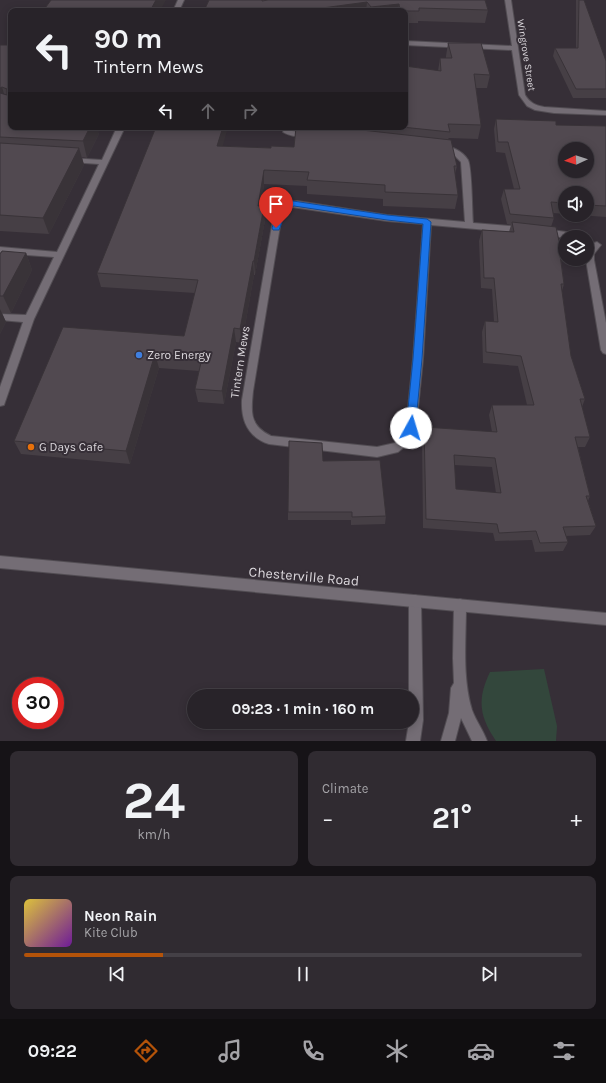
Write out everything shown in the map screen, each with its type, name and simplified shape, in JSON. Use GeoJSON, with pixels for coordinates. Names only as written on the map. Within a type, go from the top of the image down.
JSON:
{"type":"FeatureCollection","features":[{"type":"Feature","properties":{"kind":"street","name":"Wingrove Street"},"geometry":{"type":"LineString","coordinates":[[508,0],[522,95],[530,106],[545,110],[606,113]]}},
{"type":"Feature","properties":{"kind":"street"},"geometry":{"type":"LineString","coordinates":[[408,43],[516,48]]}},
{"type":"Feature","properties":{"kind":"street"},"geometry":{"type":"LineString","coordinates":[[0,402],[30,319],[120,130]]}},
{"type":"Feature","properties":{"kind":"street"},"geometry":{"type":"LineString","coordinates":[[287,132],[315,136]]}},
{"type":"Feature","properties":{"kind":"street"},"geometry":{"type":"LineString","coordinates":[[431,147],[452,150],[462,156],[465,162],[469,225]]}},
{"type":"Feature","properties":{"kind":"street"},"geometry":{"type":"LineString","coordinates":[[60,160],[104,162]]}},
{"type":"Feature","properties":{"kind":"street","name":"Tintern Mews"},"geometry":{"type":"LineString","coordinates":[[427,222],[416,379],[411,428],[408,438],[401,445],[390,450],[377,452],[269,440],[258,435],[251,428],[247,418],[247,398],[277,220],[286,206],[293,203],[387,218],[558,235]]}},
{"type":"Feature","properties":{"kind":"street"},"geometry":{"type":"LineString","coordinates":[[602,244],[590,253],[590,260],[606,350]]}},
{"type":"Feature","properties":{"kind":"street"},"geometry":{"type":"LineString","coordinates":[[0,250],[60,255]]}},
{"type":"Feature","properties":{"kind":"street"},"geometry":{"type":"LineString","coordinates":[[0,317],[30,319]]}},
{"type":"Feature","properties":{"kind":"street","name":"Chesterville Road"},"geometry":{"type":"LineString","coordinates":[[0,562],[606,619]]}},
{"type":"Feature","properties":{"kind":"street"},"geometry":{"type":"LineString","coordinates":[[413,741],[416,720],[415,601]]}},
{"type":"Feature","properties":{"kind":"street"},"geometry":{"type":"LineString","coordinates":[[448,741],[456,712],[460,668],[460,605]]}},
{"type":"Feature","properties":{"kind":"street"},"geometry":{"type":"LineString","coordinates":[[460,668],[463,696],[468,719],[480,741]]}},
{"type":"Feature","properties":{"kind":"green space"},"geometry":{"type":"Polygon","coordinates":[[[544,669],[557,726],[556,741],[496,741],[486,723],[482,707],[483,691],[490,672],[544,669]]]}},
{"type":"Feature","properties":{"kind":"building"},"geometry":{"type":"Polygon","coordinates":[[[51,0],[156,0],[152,8],[45,8],[51,0]]]}},
{"type":"Feature","properties":{"kind":"building"},"geometry":{"type":"Polygon","coordinates":[[[209,0],[485,0],[488,10],[419,8],[419,11],[408,11],[408,8],[400,8],[399,4],[371,7],[367,2],[322,8],[205,8],[209,0]]]}},
{"type":"Feature","properties":{"kind":"building"},"geometry":{"type":"Polygon","coordinates":[[[579,0],[584,0],[606,61],[606,89],[576,89],[555,48],[578,48],[579,0]]]}},
{"type":"Feature","properties":{"kind":"building"},"geometry":{"type":"Polygon","coordinates":[[[448,43],[481,43],[490,75],[474,74],[481,125],[448,124],[450,132],[408,128],[408,66],[441,71],[440,58],[452,58],[448,43]]]}},
{"type":"Feature","properties":{"kind":"building"},"geometry":{"type":"Polygon","coordinates":[[[0,45],[8,45],[8,130],[88,130],[83,141],[0,137],[0,93],[7,95],[7,89],[2,87],[0,88],[0,45]]]}},
{"type":"Feature","properties":{"kind":"building"},"geometry":{"type":"Polygon","coordinates":[[[496,119],[556,121],[556,125],[606,126],[606,206],[594,205],[594,186],[558,186],[558,202],[551,202],[554,218],[510,214],[504,189],[520,189],[508,142],[498,142],[496,119]]]}},
{"type":"Feature","properties":{"kind":"building"},"geometry":{"type":"Polygon","coordinates":[[[155,130],[222,130],[217,146],[271,148],[271,146],[294,147],[296,130],[362,130],[451,140],[457,166],[454,166],[458,195],[385,192],[385,185],[307,180],[309,172],[264,170],[258,206],[264,206],[254,261],[240,329],[234,328],[222,391],[195,389],[202,358],[155,354],[126,451],[14,441],[63,327],[184,336],[198,280],[97,273],[155,130]]]}},
{"type":"Feature","properties":{"kind":"building"},"geometry":{"type":"Polygon","coordinates":[[[0,143],[79,148],[43,218],[0,215],[0,143]]]}},
{"type":"Feature","properties":{"kind":"building"},"geometry":{"type":"Polygon","coordinates":[[[512,222],[556,227],[558,236],[558,266],[562,266],[564,284],[561,284],[571,356],[585,399],[580,399],[590,437],[575,437],[590,496],[586,496],[596,526],[563,527],[568,542],[540,543],[536,531],[499,533],[497,524],[426,519],[424,427],[497,432],[492,405],[534,405],[521,356],[486,352],[485,321],[498,322],[494,278],[484,278],[482,230],[514,232],[512,222]],[[454,455],[456,489],[501,493],[495,458],[454,455]]]}},
{"type":"Feature","properties":{"kind":"building"},"geometry":{"type":"Polygon","coordinates":[[[2,251],[26,253],[3,296],[0,296],[0,253],[2,251]]]}},
{"type":"Feature","properties":{"kind":"building"},"geometry":{"type":"Polygon","coordinates":[[[289,441],[322,443],[323,461],[380,460],[386,516],[352,517],[352,512],[288,512],[289,441]]]}},
{"type":"Feature","properties":{"kind":"place","name":"Zero Energy"},"geometry":{"type":"Point","coordinates":[139,355]}},
{"type":"Feature","properties":{"kind":"place","name":"G Days Cafe"},"geometry":{"type":"Point","coordinates":[31,447]}},
{"type":"Feature","properties":{"kind":"route"},"geometry":{"type":"LineString","coordinates":[[276,228],[277,220],[281,212],[286,206],[293,203],[387,218],[427,222],[418,359],[411,428]]}}]}
